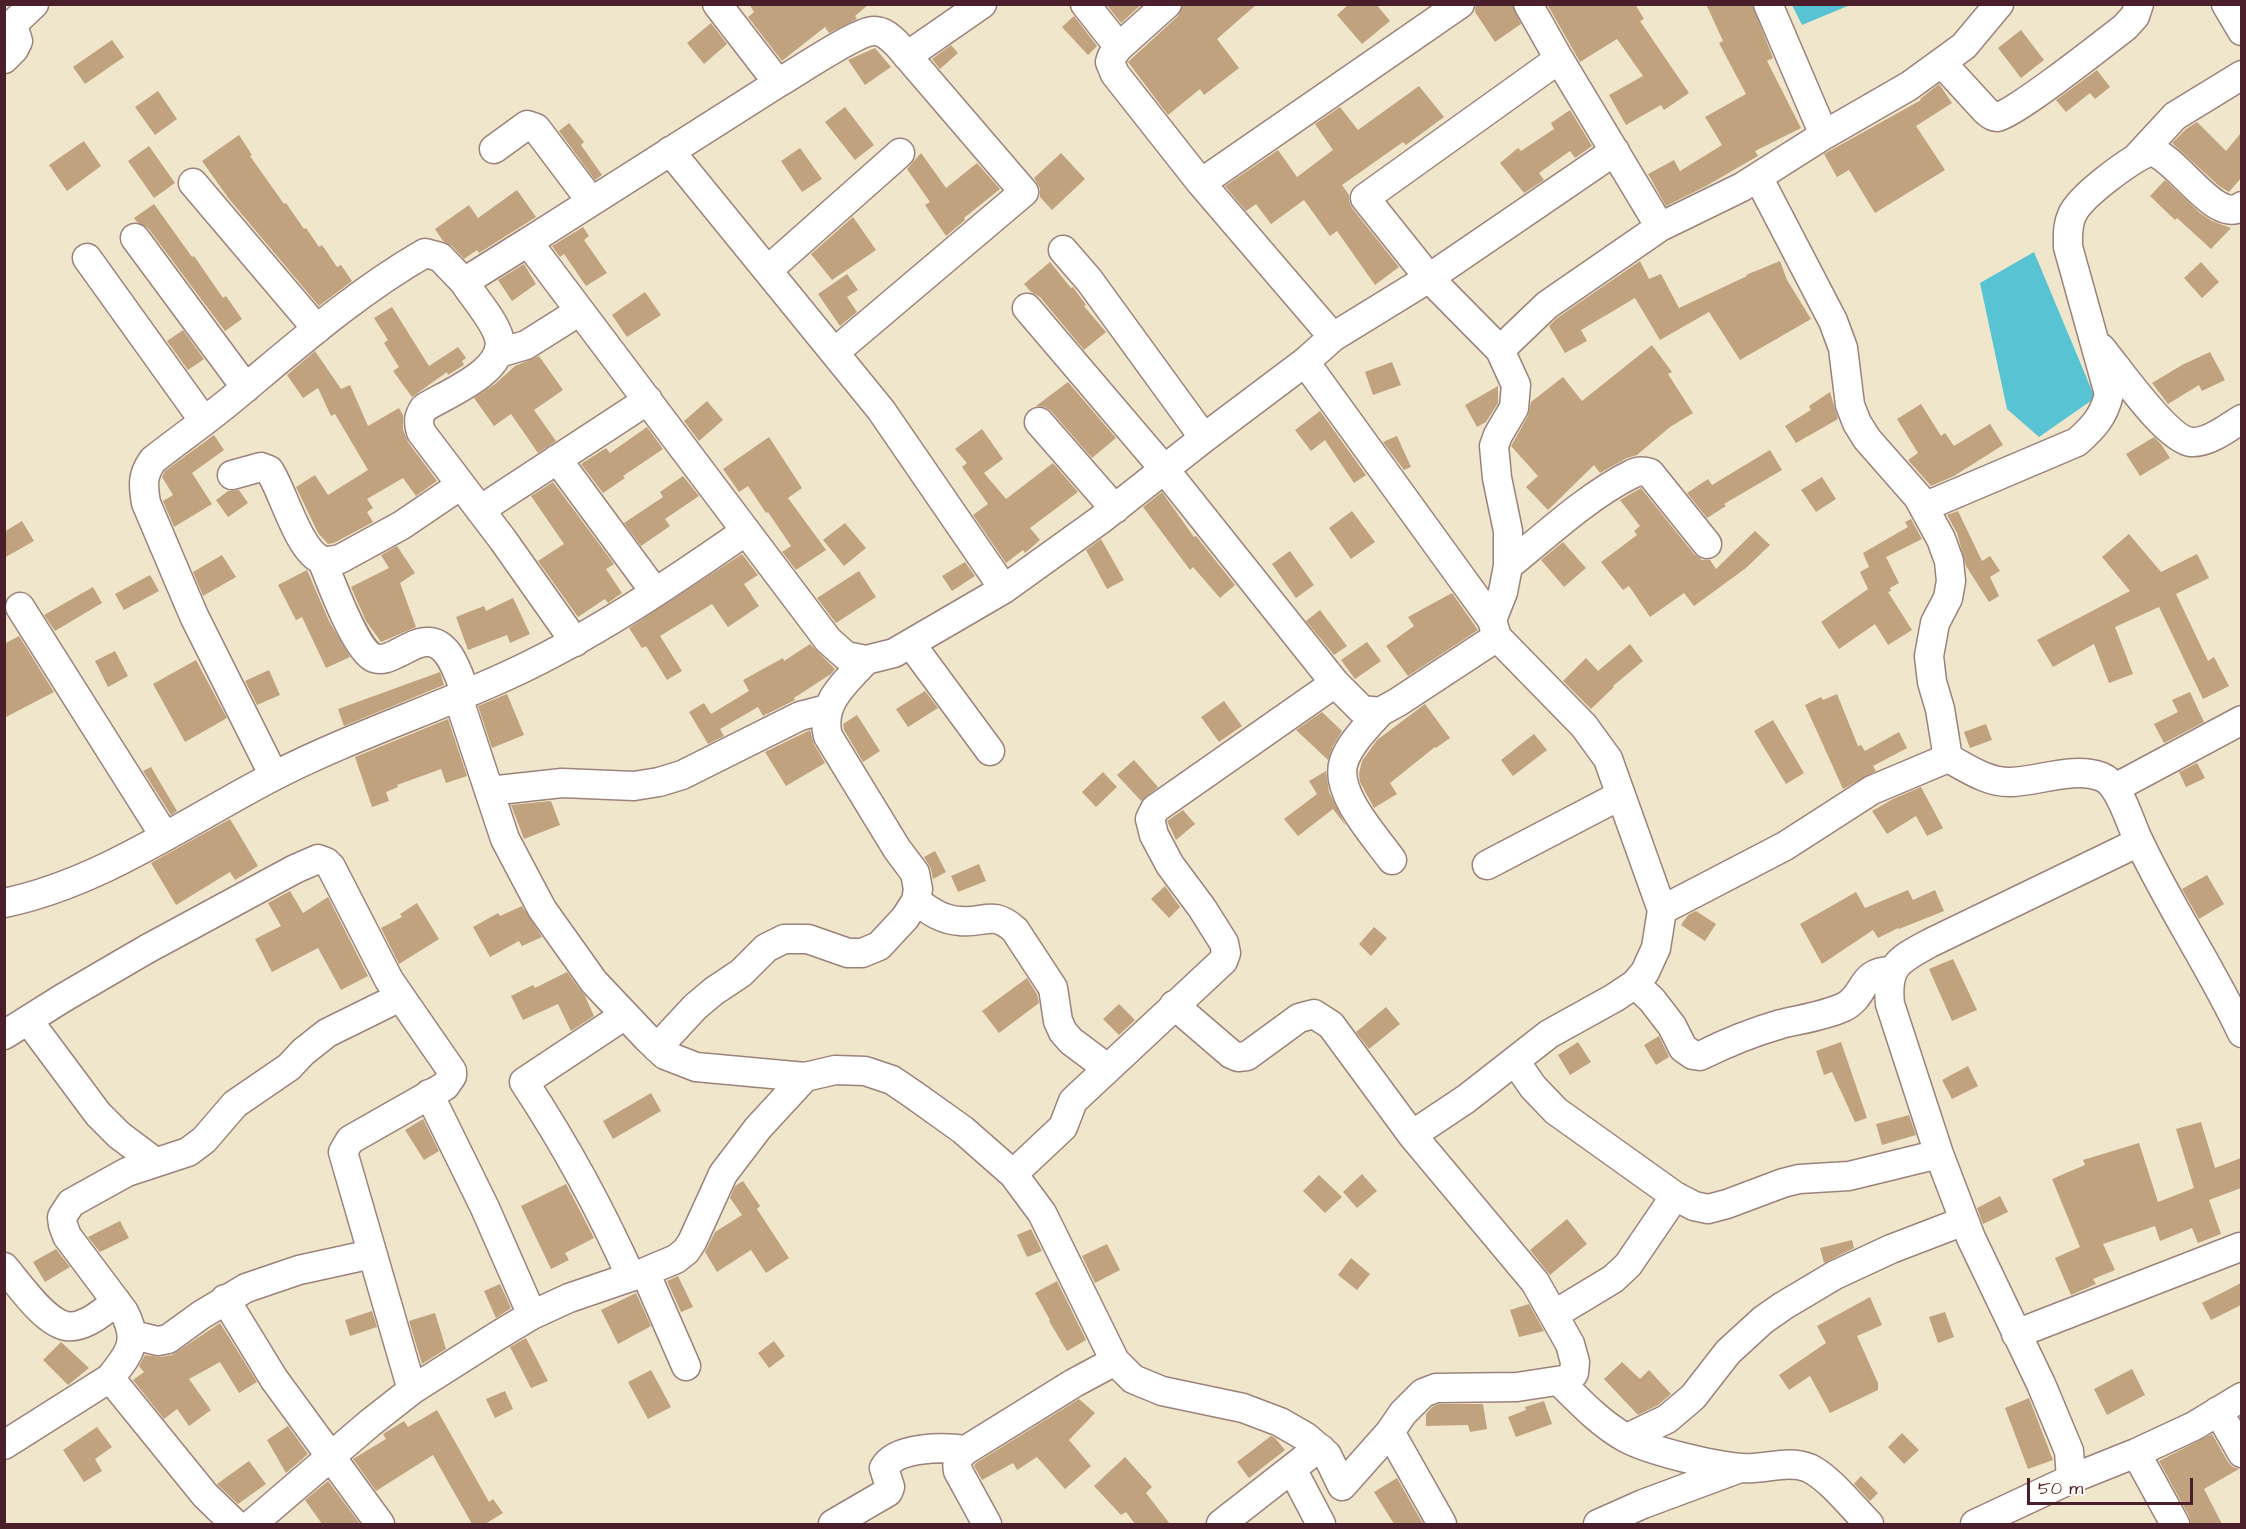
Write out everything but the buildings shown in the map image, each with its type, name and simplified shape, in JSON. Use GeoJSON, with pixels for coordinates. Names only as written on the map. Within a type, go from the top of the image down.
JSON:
{"type":"FeatureCollection","features":[{"type":"Feature","properties":{"kind":"street"},"geometry":{"type":"LineString","coordinates":[[4,59],[18,41],[14,28],[15,22],[34,4]]}},
{"type":"Feature","properties":{"kind":"street"},"geometry":{"type":"LineString","coordinates":[[717,4],[778,83]]}},
{"type":"Feature","properties":{"kind":"street"},"geometry":{"type":"LineString","coordinates":[[907,56],[982,4]]}},
{"type":"Feature","properties":{"kind":"street"},"geometry":{"type":"LineString","coordinates":[[1085,4],[1119,46]]}},
{"type":"Feature","properties":{"kind":"street"},"geometry":{"type":"LineString","coordinates":[[1167,4],[1119,46],[1110,62],[1115,74],[1201,183],[1333,337]]}},
{"type":"Feature","properties":{"kind":"street"},"geometry":{"type":"LineString","coordinates":[[1201,183],[1460,4]]}},
{"type":"Feature","properties":{"kind":"street"},"geometry":{"type":"LineString","coordinates":[[1528,4],[1660,227]]}},
{"type":"Feature","properties":{"kind":"street"},"geometry":{"type":"LineString","coordinates":[[1768,4],[1824,135]]}},
{"type":"Feature","properties":{"kind":"street"},"geometry":{"type":"LineString","coordinates":[[1500,350],[1556,298],[1660,227],[1742,187],[1824,135],[1909,86],[1964,46],[1999,4]]}},
{"type":"Feature","properties":{"kind":"street"},"geometry":{"type":"LineString","coordinates":[[1942,63],[1991,116],[1997,117],[2036,93],[2126,27],[2135,16],[2139,4]]}},
{"type":"Feature","properties":{"kind":"street"},"geometry":{"type":"LineString","coordinates":[[2226,4],[2241,31]]}},
{"type":"Feature","properties":{"kind":"street"},"geometry":{"type":"LineString","coordinates":[[464,282],[778,83],[842,45],[872,31],[880,32],[890,37],[1024,192],[835,352]]}},
{"type":"Feature","properties":{"kind":"street"},"geometry":{"type":"LineString","coordinates":[[1392,860],[1348,798],[1342,778],[1343,763],[1351,746],[1380,712],[1398,702],[1494,628],[1508,566],[1508,531],[1496,470],[1494,446],[1514,408],[1516,385],[1500,350],[1429,278],[1365,198],[1559,59]]}},
{"type":"Feature","properties":{"kind":"street"},"geometry":{"type":"LineString","coordinates":[[1924,507],[2077,442],[2094,428],[2105,411],[2109,394],[2068,247],[2067,226],[2073,212],[2084,198],[2139,156],[2175,116],[2241,75]]}},
{"type":"Feature","properties":{"kind":"street"},"geometry":{"type":"LineString","coordinates":[[494,148],[527,126],[536,128],[591,201]]}},
{"type":"Feature","properties":{"kind":"street"},"geometry":{"type":"LineString","coordinates":[[670,151],[881,410],[1004,589]]}},
{"type":"Feature","properties":{"kind":"street"},"geometry":{"type":"LineString","coordinates":[[528,242],[828,640],[846,656],[866,660],[894,654],[1004,589],[1165,470],[1305,362],[1333,337],[1429,278],[1615,151]]}},
{"type":"Feature","properties":{"kind":"street"},"geometry":{"type":"LineString","coordinates":[[2139,156],[2151,151],[2159,153],[2180,170],[2215,205],[2226,211],[2236,210],[2241,206]]}},
{"type":"Feature","properties":{"kind":"street"},"geometry":{"type":"LineString","coordinates":[[768,270],[900,153]]}},
{"type":"Feature","properties":{"kind":"street"},"geometry":{"type":"LineString","coordinates":[[1758,177],[1833,321],[1843,348],[1850,405],[1857,423],[1867,440],[1918,497],[1949,561],[1951,581],[1948,598],[1935,623],[1929,656],[1932,682],[1940,709],[1948,758]]}},
{"type":"Feature","properties":{"kind":"street"},"geometry":{"type":"LineString","coordinates":[[193,183],[317,329]]}},
{"type":"Feature","properties":{"kind":"street"},"geometry":{"type":"LineString","coordinates":[[135,238],[246,388]]}},
{"type":"Feature","properties":{"kind":"street"},"geometry":{"type":"LineString","coordinates":[[1063,250],[1089,280],[1204,438]]}},
{"type":"Feature","properties":{"kind":"street"},"geometry":{"type":"LineString","coordinates":[[274,776],[194,616],[146,503],[142,483],[146,470],[153,460],[317,329],[425,253],[440,257],[464,282],[494,326],[499,339],[499,353]]}},
{"type":"Feature","properties":{"kind":"street"},"geometry":{"type":"LineString","coordinates":[[87,258],[204,421]]}},
{"type":"Feature","properties":{"kind":"street"},"geometry":{"type":"LineString","coordinates":[[1027,308],[1165,470],[1335,683],[1362,710],[1380,712]]}},
{"type":"Feature","properties":{"kind":"street"},"geometry":{"type":"LineString","coordinates":[[574,642],[418,424],[419,415],[424,408],[486,370],[499,353],[526,345],[580,310]]}},
{"type":"Feature","properties":{"kind":"street"},"geometry":{"type":"LineString","coordinates":[[2096,341],[2163,425],[2176,436],[2190,442],[2205,440],[2241,419]]}},
{"type":"Feature","properties":{"kind":"street"},"geometry":{"type":"LineString","coordinates":[[1305,362],[1494,628],[1584,726],[1608,759],[1662,910],[1656,948],[1645,972],[1635,984],[1549,1034],[1466,1099],[1412,1135]]}},
{"type":"Feature","properties":{"kind":"street"},"geometry":{"type":"LineString","coordinates":[[480,510],[648,400]]}},
{"type":"Feature","properties":{"kind":"street"},"geometry":{"type":"LineString","coordinates":[[1039,422],[1115,508]]}},
{"type":"Feature","properties":{"kind":"street"},"geometry":{"type":"LineString","coordinates":[[557,459],[655,592]]}},
{"type":"Feature","properties":{"kind":"street"},"geometry":{"type":"LineString","coordinates":[[232,475],[261,467],[269,470],[305,543],[313,555],[322,561],[358,641],[373,658],[388,658],[424,642],[435,642],[448,653],[456,668],[489,790],[506,839],[542,909],[594,982],[657,1048],[665,1055],[696,1067],[805,1077],[835,1070],[865,1071],[892,1080],[963,1130],[1013,1174],[1042,1213],[1115,1361],[1133,1378],[1162,1391],[1243,1408],[1280,1422],[1306,1437],[1327,1455],[1342,1486],[1390,1432],[1411,1404],[1423,1393],[1436,1388],[1517,1387],[1569,1379],[1574,1372],[1575,1362],[1570,1344],[1535,1282],[1412,1135],[1331,1025],[1314,1014],[1299,1018],[1247,1056],[1238,1057],[1231,1054],[1174,1005]]}},
{"type":"Feature","properties":{"kind":"street"},"geometry":{"type":"LineString","coordinates":[[1508,566],[1597,495],[1634,472],[1650,473],[1707,544]]}},
{"type":"Feature","properties":{"kind":"street"},"geometry":{"type":"LineString","coordinates":[[322,561],[340,559],[402,525],[461,485]]}},
{"type":"Feature","properties":{"kind":"street"},"geometry":{"type":"LineString","coordinates":[[4,903],[47,891],[89,875],[274,776],[331,749],[504,677],[574,642],[747,531]]}},
{"type":"Feature","properties":{"kind":"street"},"geometry":{"type":"LineString","coordinates":[[20,607],[164,835]]}},
{"type":"Feature","properties":{"kind":"street"},"geometry":{"type":"LineString","coordinates":[[911,644],[990,751]]}},
{"type":"Feature","properties":{"kind":"street"},"geometry":{"type":"LineString","coordinates":[[657,1048],[695,1006],[741,973],[766,948],[784,939],[808,939],[848,953],[862,953],[879,946],[905,918],[916,902],[918,889],[915,873],[897,849],[828,735],[825,724],[827,709],[835,693],[866,660]]}},
{"type":"Feature","properties":{"kind":"street"},"geometry":{"type":"LineString","coordinates":[[1013,1174],[1063,1127],[1073,1101],[1223,961],[1226,953],[1224,943],[1202,908],[1170,865],[1154,835],[1150,819],[1155,809],[1335,683]]}},
{"type":"Feature","properties":{"kind":"street"},"geometry":{"type":"LineString","coordinates":[[489,790],[562,783],[634,786],[659,782],[682,775],[800,716],[827,709]]}},
{"type":"Feature","properties":{"kind":"street"},"geometry":{"type":"LineString","coordinates":[[2115,788],[2241,720]]}},
{"type":"Feature","properties":{"kind":"street"},"geometry":{"type":"LineString","coordinates":[[1948,758],[1984,777],[2009,782],[2086,774],[2103,778],[2115,788],[2139,842],[2228,1004],[2241,1033]]}},
{"type":"Feature","properties":{"kind":"street"},"geometry":{"type":"LineString","coordinates":[[1662,910],[1785,846],[1872,790],[1948,758]]}},
{"type":"Feature","properties":{"kind":"street"},"geometry":{"type":"LineString","coordinates":[[1487,865],[1621,795]]}},
{"type":"Feature","properties":{"kind":"street"},"geometry":{"type":"LineString","coordinates":[[2071,1479],[2069,1451],[2041,1384],[1964,1221],[1939,1154],[1890,1004],[1888,985],[1892,970],[1907,956],[1930,942],[2139,842]]}},
{"type":"Feature","properties":{"kind":"street"},"geometry":{"type":"LineString","coordinates":[[4,1035],[147,949],[295,868],[318,859],[332,867],[389,980],[452,1071],[449,1083],[350,1140],[345,1147],[344,1160],[412,1390]]}},
{"type":"Feature","properties":{"kind":"street"},"geometry":{"type":"LineString","coordinates":[[916,902],[946,919],[962,922],[999,919],[1008,924],[1053,988],[1058,1021],[1063,1032],[1071,1041],[1107,1068]]}},
{"type":"Feature","properties":{"kind":"street"},"geometry":{"type":"LineString","coordinates":[[1635,984],[1652,1000],[1683,1048],[1693,1055],[1700,1056],[1758,1031],[1821,1015],[1845,1006],[1853,1001],[1867,979],[1873,974],[1892,970]]}},
{"type":"Feature","properties":{"kind":"street"},"geometry":{"type":"LineString","coordinates":[[4,1445],[110,1378],[130,1347],[133,1335],[131,1325],[116,1301],[67,1236],[63,1226],[66,1208],[78,1198],[127,1172],[188,1152],[204,1140],[235,1104],[289,1067],[303,1052],[327,1034],[400,997]]}},
{"type":"Feature","properties":{"kind":"street"},"geometry":{"type":"LineString","coordinates":[[625,1015],[524,1082],[568,1151],[608,1226],[638,1274],[686,1366]]}},
{"type":"Feature","properties":{"kind":"street"},"geometry":{"type":"LineString","coordinates":[[28,1020],[98,1114],[119,1135],[155,1162]]}},
{"type":"Feature","properties":{"kind":"street"},"geometry":{"type":"LineString","coordinates":[[1515,1061],[1533,1087],[1556,1111],[1676,1196],[1694,1206],[1708,1209],[1799,1179],[1849,1176],[1939,1154]]}},
{"type":"Feature","properties":{"kind":"street"},"geometry":{"type":"LineString","coordinates":[[252,1524],[412,1390],[497,1336],[532,1315],[569,1298],[676,1259],[686,1251],[703,1220],[723,1174],[758,1128],[805,1077]]}},
{"type":"Feature","properties":{"kind":"street"},"geometry":{"type":"LineString","coordinates":[[429,1095],[485,1208],[532,1315]]}},
{"type":"Feature","properties":{"kind":"street"},"geometry":{"type":"LineString","coordinates":[[1555,1314],[1613,1279],[1628,1265],[1676,1196]]}},
{"type":"Feature","properties":{"kind":"street"},"geometry":{"type":"LineString","coordinates":[[1627,1438],[1667,1419],[1693,1397],[1728,1352],[1763,1320],[1783,1306],[1835,1275],[1884,1252],[1964,1221]]}},
{"type":"Feature","properties":{"kind":"street"},"geometry":{"type":"LineString","coordinates":[[2016,1334],[2241,1247]]}},
{"type":"Feature","properties":{"kind":"street"},"geometry":{"type":"LineString","coordinates":[[133,1335],[158,1341],[168,1339],[225,1299],[246,1288],[299,1270],[372,1254]]}},
{"type":"Feature","properties":{"kind":"street"},"geometry":{"type":"LineString","coordinates":[[4,1267],[40,1309],[55,1321],[66,1326],[78,1324],[101,1314],[116,1301]]}},
{"type":"Feature","properties":{"kind":"street"},"geometry":{"type":"LineString","coordinates":[[225,1299],[274,1379],[380,1524]]}},
{"type":"Feature","properties":{"kind":"street"},"geometry":{"type":"LineString","coordinates":[[987,1524],[958,1472],[959,1456],[1064,1389],[1115,1361]]}},
{"type":"Feature","properties":{"kind":"street"},"geometry":{"type":"LineString","coordinates":[[110,1378],[205,1495],[235,1524]]}},
{"type":"Feature","properties":{"kind":"street"},"geometry":{"type":"LineString","coordinates":[[1560,1382],[1596,1416],[1627,1438],[1652,1448],[1740,1468]]}},
{"type":"Feature","properties":{"kind":"street"},"geometry":{"type":"LineString","coordinates":[[1978,1524],[2071,1479],[2136,1453],[2194,1425],[2230,1404],[2241,1453]]}},
{"type":"Feature","properties":{"kind":"street"},"geometry":{"type":"LineString","coordinates":[[1390,1432],[1442,1524]]}},
{"type":"Feature","properties":{"kind":"street"},"geometry":{"type":"LineString","coordinates":[[833,1524],[888,1492],[890,1487],[884,1468],[887,1462],[922,1449],[945,1447],[966,1450]]}},
{"type":"Feature","properties":{"kind":"street"},"geometry":{"type":"LineString","coordinates":[[1221,1524],[1308,1456],[1321,1449]]}},
{"type":"Feature","properties":{"kind":"street"},"geometry":{"type":"LineString","coordinates":[[2136,1453],[2175,1524]]}},
{"type":"Feature","properties":{"kind":"street"},"geometry":{"type":"LineString","coordinates":[[1598,1524],[1643,1504],[1740,1468],[1797,1464],[1819,1473],[1869,1524]]}},
{"type":"Feature","properties":{"kind":"street"},"geometry":{"type":"LineString","coordinates":[[1292,1469],[1321,1524]]}},
{"type":"Feature","properties":{"kind":"water"},"geometry":{"type":"Polygon","coordinates":[[[1792,5],[1850,5],[1802,25],[1792,5]]]}},
{"type":"Feature","properties":{"kind":"water"},"geometry":{"type":"Polygon","coordinates":[[[2034,252],[2095,398],[2039,437],[2007,409],[1980,283],[2034,252]]]}}]}
